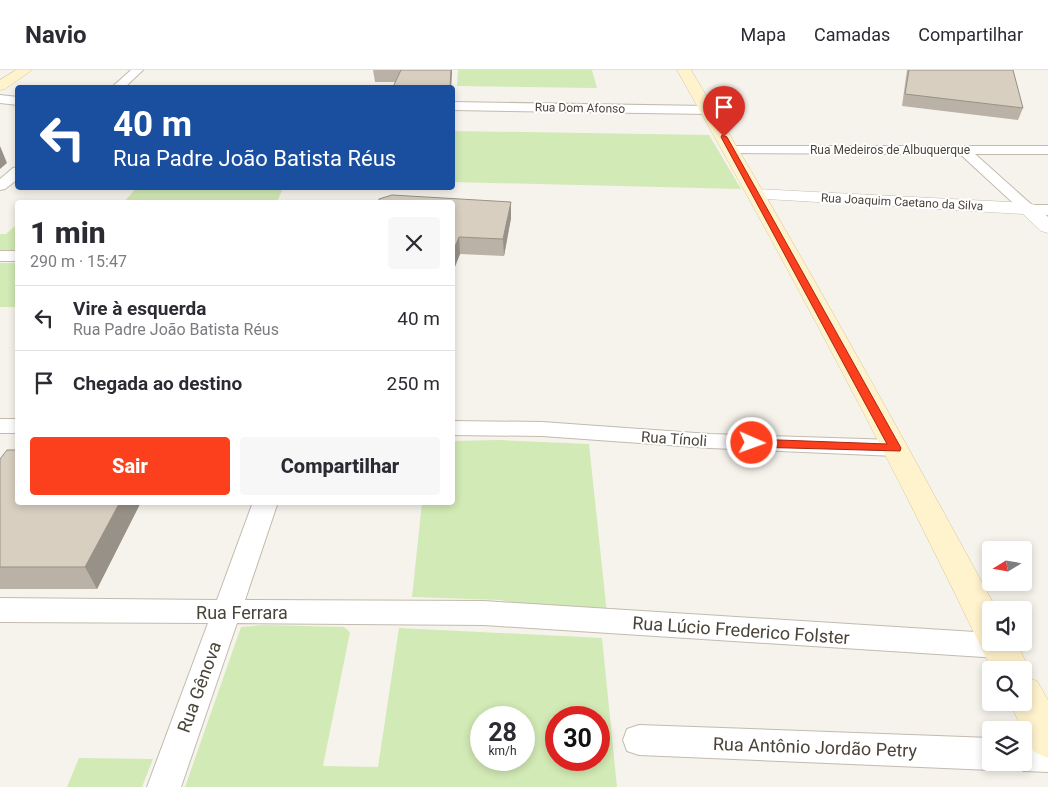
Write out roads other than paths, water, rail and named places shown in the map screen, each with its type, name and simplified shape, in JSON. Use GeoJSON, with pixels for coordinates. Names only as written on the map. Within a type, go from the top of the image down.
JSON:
{"type":"FeatureCollection","features":[{"type":"Feature","properties":{"kind":"main road"},"geometry":{"type":"LineString","coordinates":[[0,77],[11,70]]}},
{"type":"Feature","properties":{"kind":"main road"},"geometry":{"type":"LineString","coordinates":[[0,86],[24,70]]}},
{"type":"Feature","properties":{"kind":"main road"},"geometry":{"type":"LineString","coordinates":[[684,70],[732,150],[895,448],[982,615]]}},
{"type":"Feature","properties":{"kind":"main road"},"geometry":{"type":"LineString","coordinates":[[1032,709],[1048,739]]}},
{"type":"Feature","properties":{"kind":"street"},"geometry":{"type":"LineString","coordinates":[[120,85],[138,70]]}},
{"type":"Feature","properties":{"kind":"street"},"geometry":{"type":"LineString","coordinates":[[0,99],[15,100]]}},
{"type":"Feature","properties":{"kind":"street","name":"Rua Dom Afonso"},"geometry":{"type":"LineString","coordinates":[[455,106],[708,110]]}},
{"type":"Feature","properties":{"kind":"street","name":"Rua Medeiros de Albuquerque"},"geometry":{"type":"LineString","coordinates":[[732,150],[1048,150]]}},
{"type":"Feature","properties":{"kind":"street"},"geometry":{"type":"LineString","coordinates":[[963,150],[1048,227]]}},
{"type":"Feature","properties":{"kind":"street"},"geometry":{"type":"LineString","coordinates":[[0,186],[15,174]]}},
{"type":"Feature","properties":{"kind":"street","name":"Rua Joaquim Caetano da Silva"},"geometry":{"type":"LineString","coordinates":[[756,194],[1048,210]]}},
{"type":"Feature","properties":{"kind":"street"},"geometry":{"type":"LineString","coordinates":[[0,256],[15,256]]}},
{"type":"Feature","properties":{"kind":"street"},"geometry":{"type":"LineString","coordinates":[[0,426],[15,426]]}},
{"type":"Feature","properties":{"kind":"street","name":"Rua Tínoli"},"geometry":{"type":"LineString","coordinates":[[455,428],[542,429],[701,441],[895,448]]}},
{"type":"Feature","properties":{"kind":"street","name":"Rua Gênova"},"geometry":{"type":"LineString","coordinates":[[164,787],[265,505]]}},
{"type":"Feature","properties":{"kind":"street","name":"Rua Ferrara"},"geometry":{"type":"LineString","coordinates":[[0,610],[484,613]]}},
{"type":"Feature","properties":{"kind":"street","name":"Rua Lúcio Frederico Folster"},"geometry":{"type":"LineString","coordinates":[[484,613],[982,647]]}},
{"type":"Feature","properties":{"kind":"street","name":"Rua Antônio Jordão Petry"},"geometry":{"type":"LineString","coordinates":[[639,740],[982,754]]}},
{"type":"Feature","properties":{"kind":"street"},"geometry":{"type":"LineString","coordinates":[[1032,755],[1048,756]]}}]}
